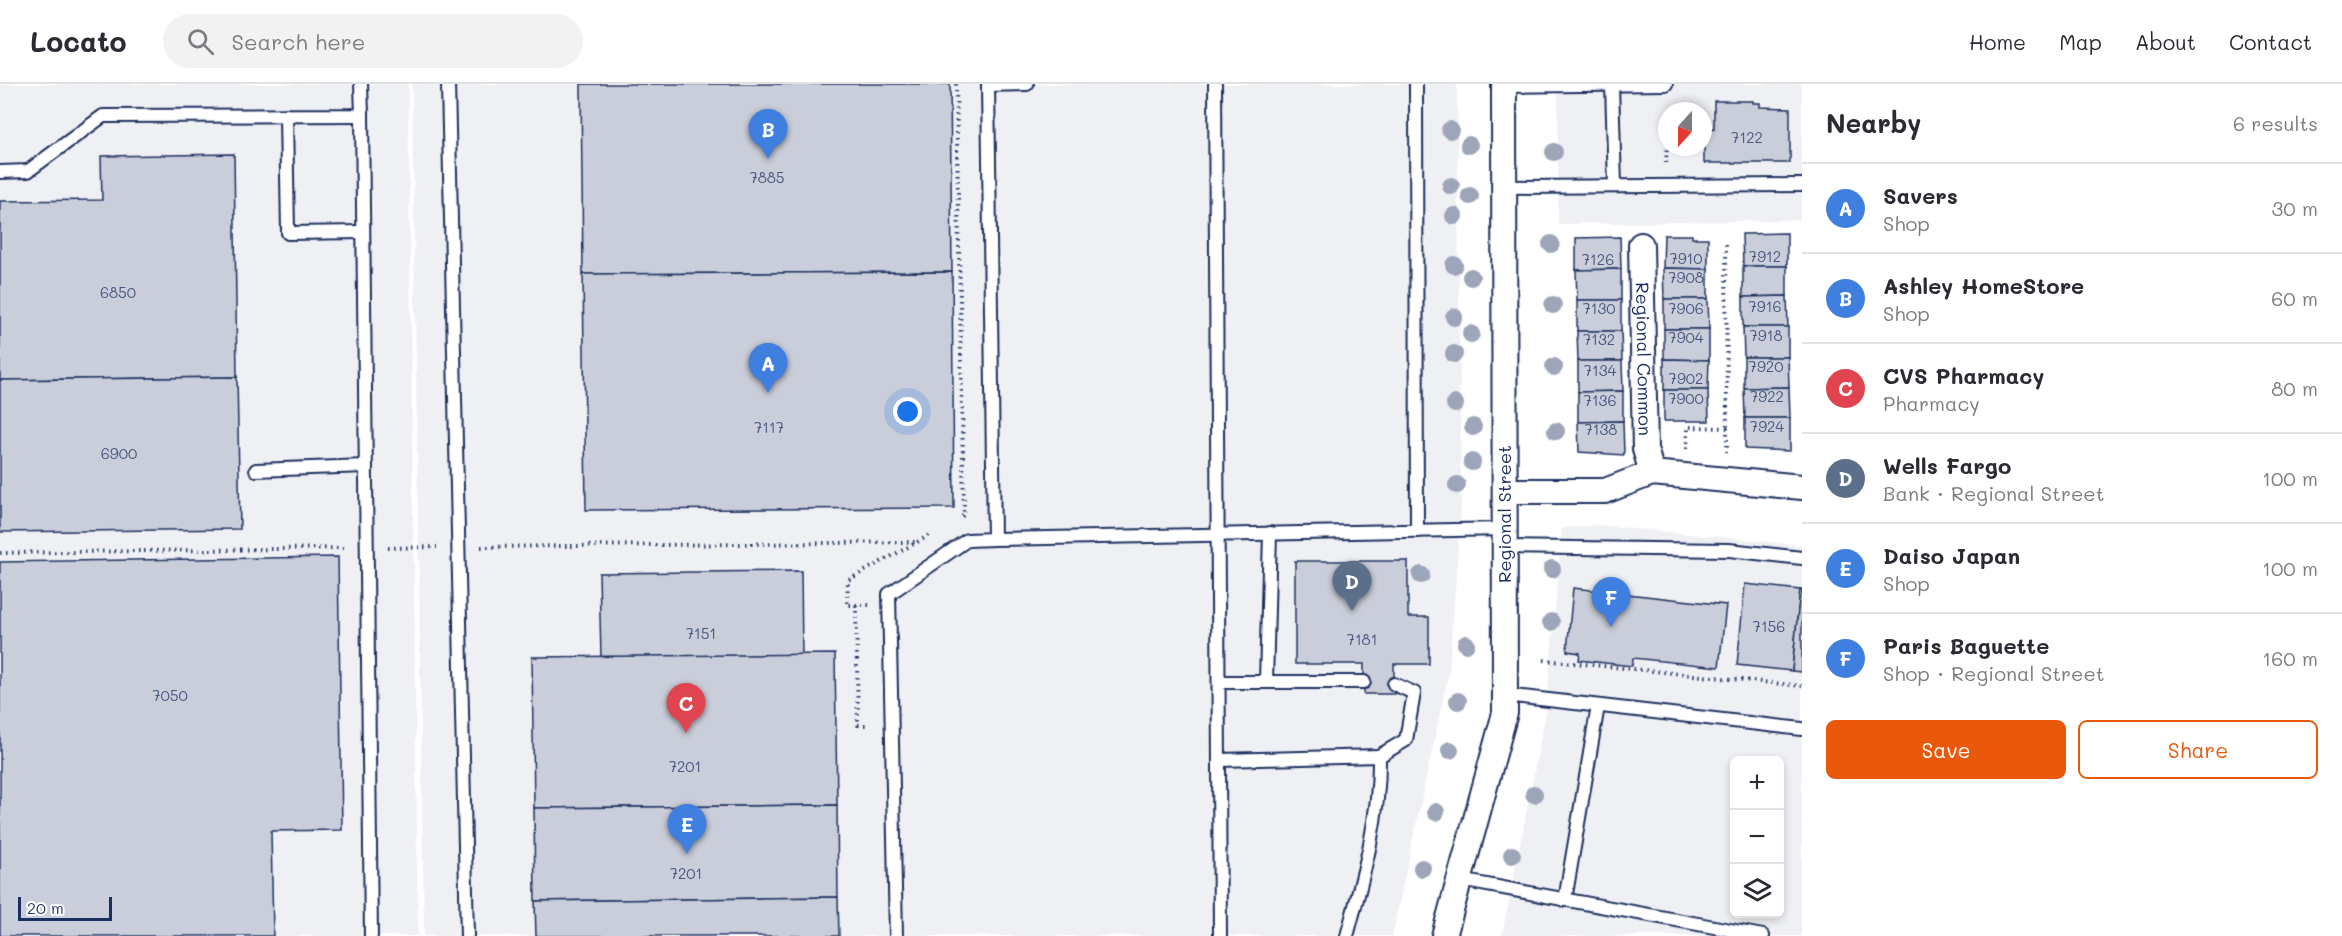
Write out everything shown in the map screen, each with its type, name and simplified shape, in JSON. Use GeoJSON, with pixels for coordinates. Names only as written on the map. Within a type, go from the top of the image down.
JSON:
{"type":"FeatureCollection","features":[{"type":"Feature","properties":{"kind":"street","name":"Regional Street"},"geometry":{"type":"LineString","coordinates":[[1444,936],[1505,713],[1504,85]]}},
{"type":"Feature","properties":{"kind":"street","name":"Regional Common"},"geometry":{"type":"LineString","coordinates":[[1641,245],[1645,449],[1652,473]]}},
{"type":"Feature","properties":{"kind":"street"},"geometry":{"type":"LineString","coordinates":[[1505,491],[1605,491],[1652,473],[1802,487]]}},
{"type":"Feature","properties":{"kind":"lane"},"geometry":{"type":"LineString","coordinates":[[362,84],[370,936]]}},
{"type":"Feature","properties":{"kind":"lane"},"geometry":{"type":"LineString","coordinates":[[448,84],[467,936]]}},
{"type":"Feature","properties":{"kind":"lane"},"geometry":{"type":"LineString","coordinates":[[994,539],[988,84],[1027,84]]}},
{"type":"Feature","properties":{"kind":"lane"},"geometry":{"type":"LineString","coordinates":[[1215,84],[1220,936]]}},
{"type":"Feature","properties":{"kind":"lane"},"geometry":{"type":"LineString","coordinates":[[1416,84],[1417,531]]}},
{"type":"Feature","properties":{"kind":"lane"},"geometry":{"type":"LineString","coordinates":[[1612,84],[1615,186]]}},
{"type":"Feature","properties":{"kind":"lane"},"geometry":{"type":"LineString","coordinates":[[1504,85],[1666,84]]}},
{"type":"Feature","properties":{"kind":"lane"},"geometry":{"type":"LineString","coordinates":[[286,115],[288,233],[363,232]]}},
{"type":"Feature","properties":{"kind":"lane"},"geometry":{"type":"LineString","coordinates":[[0,172],[28,171],[102,116],[362,115]]}},
{"type":"Feature","properties":{"kind":"lane"},"geometry":{"type":"LineString","coordinates":[[1504,187],[1802,185]]}},
{"type":"Feature","properties":{"kind":"lane"},"geometry":{"type":"LineString","coordinates":[[256,470],[366,466]]}},
{"type":"Feature","properties":{"kind":"lane"},"geometry":{"type":"LineString","coordinates":[[896,936],[889,594],[967,540],[1417,531],[1505,538],[1729,549],[1802,558]]}},
{"type":"Feature","properties":{"kind":"lane"},"geometry":{"type":"LineString","coordinates":[[1266,682],[1270,533]]}},
{"type":"Feature","properties":{"kind":"lane"},"geometry":{"type":"LineString","coordinates":[[1218,682],[1364,682]]}},
{"type":"Feature","properties":{"kind":"lane"},"geometry":{"type":"LineString","coordinates":[[1219,760],[1379,756],[1406,740],[1414,693],[1394,684]]}},
{"type":"Feature","properties":{"kind":"lane"},"geometry":{"type":"LineString","coordinates":[[1505,695],[1802,729]]}},
{"type":"Feature","properties":{"kind":"lane"},"geometry":{"type":"LineString","coordinates":[[1565,900],[1598,706]]}},
{"type":"Feature","properties":{"kind":"lane"},"geometry":{"type":"LineString","coordinates":[[1347,936],[1365,869],[1379,791],[1379,756]]}},
{"type":"Feature","properties":{"kind":"lane"},"geometry":{"type":"LineString","coordinates":[[1460,880],[1764,936]]}},
{"type":"Feature","properties":{"kind":"path"},"geometry":{"type":"LineString","coordinates":[[955,520],[964,515],[956,84]]}},
{"type":"Feature","properties":{"kind":"path"},"geometry":{"type":"LineString","coordinates":[[1726,244],[1727,460]]}},
{"type":"Feature","properties":{"kind":"path"},"geometry":{"type":"LineString","coordinates":[[1645,449],[1689,449],[1688,427],[1727,428]]}},
{"type":"Feature","properties":{"kind":"path"},"geometry":{"type":"LineString","coordinates":[[890,604],[848,605],[848,580],[937,531]]}},
{"type":"Feature","properties":{"kind":"path"},"geometry":{"type":"LineString","coordinates":[[1544,660],[1802,686]]}},
{"type":"Feature","properties":{"kind":"shaded area"},"geometry":{"type":"Polygon","coordinates":[[[0,84],[408,84],[418,936],[0,936],[0,84]]]}},
{"type":"Feature","properties":{"kind":"shaded area"},"geometry":{"type":"Polygon","coordinates":[[[412,84],[1457,84],[1461,506],[1449,671],[1392,936],[424,936],[412,84]]]}},
{"type":"Feature","properties":{"kind":"shaded area"},"geometry":{"type":"Polygon","coordinates":[[[1558,84],[1802,84],[1802,220],[1558,224],[1558,84]]]}},
{"type":"Feature","properties":{"kind":"shaded area"},"geometry":{"type":"Polygon","coordinates":[[[1597,525],[1802,545],[1802,936],[1502,936],[1546,712],[1562,528],[1597,525]]]}},
{"type":"Feature","properties":{"kind":"building"},"geometry":{"type":"Polygon","coordinates":[[[581,84],[950,84],[952,272],[583,274],[581,84]]]}},
{"type":"Feature","properties":{"kind":"building"},"geometry":{"type":"Polygon","coordinates":[[[1714,101],[1753,101],[1753,103],[1760,103],[1760,107],[1790,108],[1790,163],[1704,163],[1704,156],[1712,156],[1712,129],[1714,129],[1714,101]]]}},
{"type":"Feature","properties":{"kind":"building"},"geometry":{"type":"Polygon","coordinates":[[[234,154],[237,377],[0,380],[0,201],[102,200],[101,156],[234,154]]]}},
{"type":"Feature","properties":{"kind":"building"},"geometry":{"type":"Polygon","coordinates":[[[1787,233],[1787,266],[1743,266],[1742,234],[1787,233]]]}},
{"type":"Feature","properties":{"kind":"building"},"geometry":{"type":"Polygon","coordinates":[[[1664,235],[1692,235],[1692,238],[1708,238],[1708,269],[1663,268],[1664,235]]]}},
{"type":"Feature","properties":{"kind":"building"},"geometry":{"type":"Polygon","coordinates":[[[1620,237],[1621,269],[1576,270],[1576,238],[1620,237]]]}},
{"type":"Feature","properties":{"kind":"building"},"geometry":{"type":"Polygon","coordinates":[[[1743,266],[1787,266],[1787,296],[1743,297],[1743,266]]]}},
{"type":"Feature","properties":{"kind":"building"},"geometry":{"type":"Polygon","coordinates":[[[1663,268],[1708,269],[1708,299],[1664,299],[1663,268]]]}},
{"type":"Feature","properties":{"kind":"building"},"geometry":{"type":"Polygon","coordinates":[[[1621,269],[1621,300],[1577,300],[1576,270],[1621,269]]]}},
{"type":"Feature","properties":{"kind":"building"},"geometry":{"type":"Polygon","coordinates":[[[952,272],[954,508],[586,510],[583,274],[952,272]]]}},
{"type":"Feature","properties":{"kind":"building"},"geometry":{"type":"Polygon","coordinates":[[[1787,296],[1788,327],[1743,327],[1743,297],[1787,296]]]}},
{"type":"Feature","properties":{"kind":"building"},"geometry":{"type":"Polygon","coordinates":[[[1664,299],[1708,299],[1709,329],[1664,329],[1664,299]]]}},
{"type":"Feature","properties":{"kind":"building"},"geometry":{"type":"Polygon","coordinates":[[[1577,300],[1621,300],[1621,331],[1577,331],[1577,300]]]}},
{"type":"Feature","properties":{"kind":"building"},"geometry":{"type":"Polygon","coordinates":[[[1743,327],[1788,327],[1788,357],[1744,357],[1743,327]]]}},
{"type":"Feature","properties":{"kind":"building"},"geometry":{"type":"Polygon","coordinates":[[[1664,329],[1709,329],[1709,360],[1664,359],[1664,329]]]}},
{"type":"Feature","properties":{"kind":"building"},"geometry":{"type":"Polygon","coordinates":[[[1577,331],[1621,331],[1622,361],[1578,361],[1577,331]]]}},
{"type":"Feature","properties":{"kind":"building"},"geometry":{"type":"Polygon","coordinates":[[[1744,357],[1788,357],[1789,387],[1744,388],[1744,357]]]}},
{"type":"Feature","properties":{"kind":"building"},"geometry":{"type":"Polygon","coordinates":[[[1664,359],[1709,360],[1708,390],[1664,390],[1664,359]]]}},
{"type":"Feature","properties":{"kind":"building"},"geometry":{"type":"Polygon","coordinates":[[[1578,361],[1622,361],[1623,391],[1578,392],[1578,361]]]}},
{"type":"Feature","properties":{"kind":"building"},"geometry":{"type":"Polygon","coordinates":[[[237,377],[240,529],[0,532],[0,380],[237,377]]]}},
{"type":"Feature","properties":{"kind":"building"},"geometry":{"type":"Polygon","coordinates":[[[1789,387],[1790,418],[1745,418],[1744,388],[1789,387]]]}},
{"type":"Feature","properties":{"kind":"building"},"geometry":{"type":"Polygon","coordinates":[[[1664,390],[1708,390],[1709,421],[1664,421],[1664,390]]]}},
{"type":"Feature","properties":{"kind":"building"},"geometry":{"type":"Polygon","coordinates":[[[1623,391],[1623,421],[1578,422],[1578,392],[1623,391]]]}},
{"type":"Feature","properties":{"kind":"building"},"geometry":{"type":"Polygon","coordinates":[[[1745,418],[1790,418],[1790,451],[1745,449],[1745,418]]]}},
{"type":"Feature","properties":{"kind":"building"},"geometry":{"type":"Polygon","coordinates":[[[1623,421],[1624,455],[1579,452],[1578,422],[1623,421]]]}},
{"type":"Feature","properties":{"kind":"building"},"geometry":{"type":"Polygon","coordinates":[[[338,557],[342,830],[271,831],[273,936],[0,936],[0,562],[338,557]]]}},
{"type":"Feature","properties":{"kind":"building"},"geometry":{"type":"Polygon","coordinates":[[[1295,561],[1408,561],[1408,617],[1429,617],[1429,664],[1394,664],[1394,694],[1364,694],[1364,664],[1295,664],[1295,561]]]}},
{"type":"Feature","properties":{"kind":"building"},"geometry":{"type":"Polygon","coordinates":[[[801,571],[802,655],[601,657],[599,573],[801,571]]]}},
{"type":"Feature","properties":{"kind":"building"},"geometry":{"type":"Polygon","coordinates":[[[1745,584],[1800,590],[1792,671],[1737,665],[1745,584]]]}},
{"type":"Feature","properties":{"kind":"building"},"geometry":{"type":"Polygon","coordinates":[[[1573,588],[1726,605],[1719,667],[1633,658],[1632,666],[1579,660],[1580,653],[1567,651],[1573,588]]]}},
{"type":"Feature","properties":{"kind":"building"},"geometry":{"type":"Polygon","coordinates":[[[1800,590],[1802,590],[1802,672],[1792,671],[1800,590]]]}},
{"type":"Feature","properties":{"kind":"building"},"geometry":{"type":"Polygon","coordinates":[[[835,654],[837,805],[534,808],[532,657],[835,654]]]}},
{"type":"Feature","properties":{"kind":"building"},"geometry":{"type":"Polygon","coordinates":[[[837,805],[838,897],[535,901],[534,808],[837,805]]]}},
{"type":"Feature","properties":{"kind":"building"},"geometry":{"type":"Polygon","coordinates":[[[838,897],[839,936],[536,936],[535,901],[838,897]]]}},
{"type":"Feature","properties":{"kind":"place","name":"Ashley HomeStore"},"geometry":{"type":"Point","coordinates":[768,159]}},
{"type":"Feature","properties":{"kind":"place","name":"Savers"},"geometry":{"type":"Point","coordinates":[768,393]}},
{"type":"Feature","properties":{"kind":"place","name":"Wells Fargo"},"geometry":{"type":"Point","coordinates":[1352,611]}},
{"type":"Feature","properties":{"kind":"place","name":"Paris Baguette"},"geometry":{"type":"Point","coordinates":[1611,627]}},
{"type":"Feature","properties":{"kind":"place","name":"CVS Pharmacy"},"geometry":{"type":"Point","coordinates":[686,733]}},
{"type":"Feature","properties":{"kind":"place","name":"Daiso Japan"},"geometry":{"type":"Point","coordinates":[687,854]}}]}
